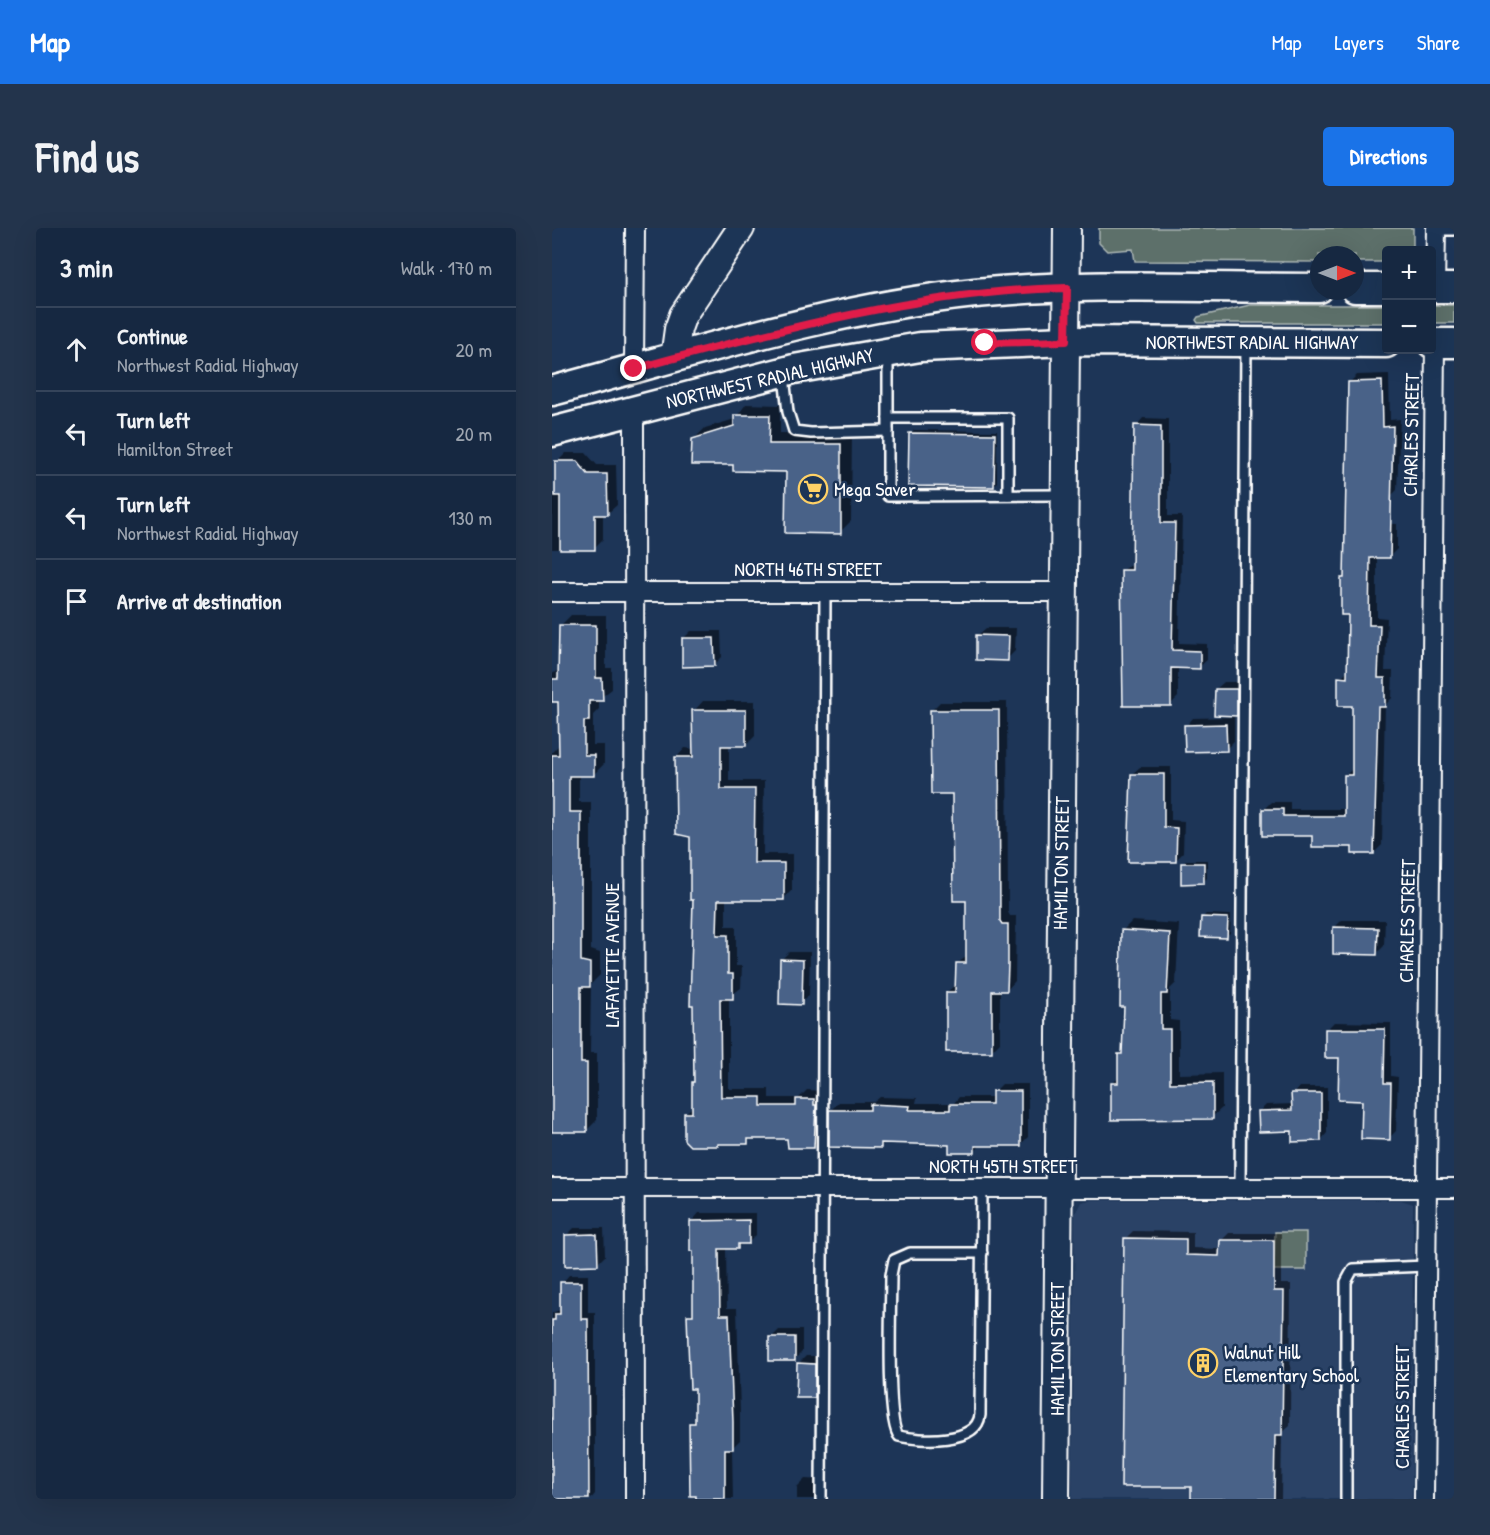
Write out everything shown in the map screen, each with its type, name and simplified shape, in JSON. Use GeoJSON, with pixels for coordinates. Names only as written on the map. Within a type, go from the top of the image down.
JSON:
{"type":"FeatureCollection","features":[{"type":"Feature","properties":{"kind":"main road"},"geometry":{"type":"LineString","coordinates":[[675,358],[678,328],[683,315],[741,228]]}},
{"type":"Feature","properties":{"kind":"main road","name":"HAMILTON STREET"},"geometry":{"type":"LineString","coordinates":[[1056,1499],[1067,228]]}},
{"type":"Feature","properties":{"kind":"main road","name":"NORTHWEST RADIAL HIGHWAY"},"geometry":{"type":"LineString","coordinates":[[552,391],[799,326],[974,293],[1067,288],[1310,288]]}},
{"type":"Feature","properties":{"kind":"main road"},"geometry":{"type":"LineString","coordinates":[[1364,288],[1382,288]]}},
{"type":"Feature","properties":{"kind":"main road","name":"NORTHWEST RADIAL HIGHWAY"},"geometry":{"type":"LineString","coordinates":[[552,432],[784,371],[888,351],[985,343],[1066,341],[1382,343]]}},
{"type":"Feature","properties":{"kind":"street"},"geometry":{"type":"LineString","coordinates":[[634,369],[635,228]]}},
{"type":"Feature","properties":{"kind":"street"},"geometry":{"type":"LineString","coordinates":[[1440,288],[1442,230]]}},
{"type":"Feature","properties":{"kind":"street","name":"CHARLES STREET"},"geometry":{"type":"LineString","coordinates":[[1424,1499],[1440,343]]}},
{"type":"Feature","properties":{"kind":"street","name":"LAFAYETTE AVENUE"},"geometry":{"type":"LineString","coordinates":[[634,410],[635,1499]]}},
{"type":"Feature","properties":{"kind":"street","name":"NORTH 46TH STREET"},"geometry":{"type":"LineString","coordinates":[[552,592],[1064,592]]}},
{"type":"Feature","properties":{"kind":"street","name":"NORTH 45TH STREET"},"geometry":{"type":"LineString","coordinates":[[552,1188],[1454,1188]]}},
{"type":"Feature","properties":{"kind":"lane"},"geometry":{"type":"LineString","coordinates":[[1240,1188],[1246,342]]}},
{"type":"Feature","properties":{"kind":"lane"},"geometry":{"type":"LineString","coordinates":[[888,351],[888,496],[1065,495]]}},
{"type":"Feature","properties":{"kind":"lane"},"geometry":{"type":"LineString","coordinates":[[784,371],[788,412],[794,431],[811,433],[888,431]]}},
{"type":"Feature","properties":{"kind":"lane"},"geometry":{"type":"LineString","coordinates":[[888,418],[1008,418],[1008,495]]}},
{"type":"Feature","properties":{"kind":"lane"},"geometry":{"type":"LineString","coordinates":[[821,1499],[825,591]]}},
{"type":"Feature","properties":{"kind":"lane"},"geometry":{"type":"LineString","coordinates":[[982,1188],[982,1252],[980,1421],[974,1430],[957,1437],[898,1436],[894,1432],[891,1420],[891,1275],[894,1260],[910,1253],[982,1252]]}},
{"type":"Feature","properties":{"kind":"lane"},"geometry":{"type":"LineString","coordinates":[[1346,1499],[1346,1282],[1348,1275],[1353,1269],[1426,1266]]}},
{"type":"Feature","properties":{"kind":"shaded area"},"geometry":{"type":"Polygon","coordinates":[[[1091,1200],[1401,1200],[1413,1204],[1412,1499],[1072,1499],[1075,1214],[1081,1202],[1091,1200]]]}},
{"type":"Feature","properties":{"kind":"green space"},"geometry":{"type":"Polygon","coordinates":[[[1099,228],[1413,228],[1413,246],[1382,246],[1382,262],[1364,262],[1364,246],[1310,246],[1310,262],[1135,261],[1133,249],[1107,251],[1099,243],[1099,228]]]}},
{"type":"Feature","properties":{"kind":"green space"},"geometry":{"type":"Polygon","coordinates":[[[1250,305],[1382,305],[1382,323],[1198,323],[1196,320],[1198,317],[1250,305]]]}},
{"type":"Feature","properties":{"kind":"green space"},"geometry":{"type":"Polygon","coordinates":[[[1436,305],[1454,305],[1454,323],[1436,323],[1436,305]]]}},
{"type":"Feature","properties":{"kind":"green space"},"geometry":{"type":"Polygon","coordinates":[[[1275,1232],[1306,1232],[1306,1270],[1274,1270],[1275,1232]]]}},
{"type":"Feature","properties":{"kind":"building"},"geometry":{"type":"Polygon","coordinates":[[[1382,381],[1383,427],[1393,426],[1390,558],[1370,558],[1369,625],[1380,625],[1378,678],[1385,678],[1385,707],[1378,707],[1374,854],[1352,854],[1352,847],[1312,847],[1312,836],[1262,836],[1262,809],[1283,809],[1283,816],[1344,816],[1344,775],[1352,775],[1352,706],[1338,706],[1338,677],[1347,678],[1348,615],[1341,615],[1341,578],[1344,578],[1348,382],[1382,381]]]}},
{"type":"Feature","properties":{"kind":"building"},"geometry":{"type":"Polygon","coordinates":[[[734,415],[770,415],[769,444],[841,444],[841,534],[785,533],[786,472],[733,471],[733,465],[691,465],[692,439],[734,426],[734,415]]]}},
{"type":"Feature","properties":{"kind":"building"},"geometry":{"type":"Polygon","coordinates":[[[1134,425],[1161,426],[1161,523],[1175,523],[1172,650],[1200,651],[1200,669],[1171,668],[1171,706],[1123,706],[1121,570],[1132,570],[1134,425]]]}},
{"type":"Feature","properties":{"kind":"building","name":"Mega Saver"},"geometry":{"type":"Polygon","coordinates":[[[909,433],[995,434],[994,487],[908,486],[909,433]]]}},
{"type":"Feature","properties":{"kind":"building"},"geometry":{"type":"Polygon","coordinates":[[[555,461],[577,461],[588,474],[607,474],[608,515],[595,515],[595,550],[560,550],[560,496],[555,496],[555,461]]]}},
{"type":"Feature","properties":{"kind":"building"},"geometry":{"type":"Polygon","coordinates":[[[559,625],[596,625],[596,678],[602,678],[603,701],[589,701],[589,721],[584,721],[584,755],[594,755],[594,776],[569,776],[569,812],[581,812],[581,961],[590,963],[590,987],[581,987],[581,1063],[587,1063],[587,1132],[552,1132],[552,755],[559,755],[558,702],[552,702],[552,679],[558,679],[559,625]]]}},
{"type":"Feature","properties":{"kind":"building"},"geometry":{"type":"Polygon","coordinates":[[[976,635],[1009,636],[1008,661],[976,660],[976,635]]]}},
{"type":"Feature","properties":{"kind":"building"},"geometry":{"type":"Polygon","coordinates":[[[682,638],[714,638],[715,666],[682,667],[682,638]]]}},
{"type":"Feature","properties":{"kind":"building"},"geometry":{"type":"Polygon","coordinates":[[[1215,689],[1237,689],[1237,716],[1214,715],[1215,689]]]}},
{"type":"Feature","properties":{"kind":"building"},"geometry":{"type":"Polygon","coordinates":[[[692,710],[746,710],[746,746],[721,746],[721,789],[755,789],[754,863],[784,863],[784,900],[718,900],[717,935],[728,935],[728,974],[733,974],[733,999],[720,999],[721,1097],[761,1097],[761,1106],[796,1106],[796,1099],[814,1099],[814,1105],[816,1105],[814,1148],[788,1148],[787,1139],[748,1139],[748,1144],[718,1144],[718,1146],[690,1146],[684,1140],[684,1113],[692,1113],[692,1082],[694,1082],[693,1005],[690,1005],[693,900],[690,900],[690,837],[676,834],[675,757],[693,757],[692,710]]]}},
{"type":"Feature","properties":{"kind":"building"},"geometry":{"type":"Polygon","coordinates":[[[930,710],[999,710],[1000,921],[1002,924],[1008,924],[1008,964],[1007,991],[992,991],[992,1052],[946,1052],[946,992],[955,992],[956,963],[966,963],[966,901],[953,901],[952,794],[931,794],[930,710]]]}},
{"type":"Feature","properties":{"kind":"building"},"geometry":{"type":"Polygon","coordinates":[[[1226,724],[1227,751],[1185,752],[1184,725],[1226,724]]]}},
{"type":"Feature","properties":{"kind":"building"},"geometry":{"type":"Polygon","coordinates":[[[1131,774],[1164,774],[1164,827],[1177,828],[1176,862],[1128,862],[1131,774]]]}},
{"type":"Feature","properties":{"kind":"building"},"geometry":{"type":"Polygon","coordinates":[[[1181,863],[1204,863],[1204,883],[1181,884],[1181,863]]]}},
{"type":"Feature","properties":{"kind":"building"},"geometry":{"type":"Polygon","coordinates":[[[1201,917],[1228,918],[1227,938],[1200,937],[1201,917]]]}},
{"type":"Feature","properties":{"kind":"building"},"geometry":{"type":"Polygon","coordinates":[[[1333,927],[1378,928],[1377,955],[1333,954],[1333,927]]]}},
{"type":"Feature","properties":{"kind":"building"},"geometry":{"type":"Polygon","coordinates":[[[1121,930],[1170,933],[1167,994],[1161,994],[1161,1029],[1170,1029],[1170,1083],[1213,1082],[1213,1119],[1111,1120],[1111,1083],[1118,1083],[1118,1054],[1122,1054],[1124,1007],[1120,1007],[1121,930]]]}},
{"type":"Feature","properties":{"kind":"building"},"geometry":{"type":"Polygon","coordinates":[[[780,959],[803,960],[802,1005],[779,1004],[780,959]]]}},
{"type":"Feature","properties":{"kind":"building"},"geometry":{"type":"Polygon","coordinates":[[[1325,1029],[1385,1029],[1384,1083],[1391,1083],[1390,1140],[1361,1139],[1362,1101],[1338,1100],[1339,1058],[1325,1058],[1325,1029]]]}},
{"type":"Feature","properties":{"kind":"building"},"geometry":{"type":"Polygon","coordinates":[[[992,1091],[1021,1091],[1021,1146],[975,1146],[975,1153],[949,1153],[949,1145],[881,1143],[881,1148],[829,1147],[829,1110],[870,1110],[870,1104],[910,1106],[909,1110],[950,1110],[950,1104],[992,1104],[992,1091]]]}},
{"type":"Feature","properties":{"kind":"building"},"geometry":{"type":"Polygon","coordinates":[[[1291,1093],[1321,1093],[1321,1141],[1292,1142],[1292,1131],[1259,1132],[1258,1111],[1292,1110],[1291,1093]]]}},
{"type":"Feature","properties":{"kind":"building"},"geometry":{"type":"Polygon","coordinates":[[[749,1220],[749,1244],[738,1244],[738,1249],[719,1249],[720,1315],[729,1315],[733,1422],[733,1449],[725,1449],[725,1499],[696,1499],[696,1496],[690,1496],[689,1423],[695,1423],[695,1389],[690,1389],[687,1315],[693,1315],[693,1251],[690,1251],[690,1221],[749,1220]]]}},
{"type":"Feature","properties":{"kind":"building"},"geometry":{"type":"Polygon","coordinates":[[[565,1235],[597,1235],[598,1265],[565,1266],[565,1235]]]}},
{"type":"Feature","properties":{"kind":"building","name":"Walnut Hill Elementary School"},"geometry":{"type":"Polygon","coordinates":[[[1124,1238],[1186,1239],[1186,1255],[1219,1256],[1220,1240],[1274,1240],[1274,1291],[1284,1291],[1282,1435],[1275,1435],[1274,1499],[1191,1499],[1191,1487],[1121,1487],[1124,1238]]]}},
{"type":"Feature","properties":{"kind":"building"},"geometry":{"type":"Polygon","coordinates":[[[560,1282],[581,1282],[581,1319],[588,1319],[589,1499],[552,1499],[552,1320],[555,1320],[555,1314],[560,1314],[560,1282]]]}},
{"type":"Feature","properties":{"kind":"building"},"geometry":{"type":"Polygon","coordinates":[[[769,1337],[795,1337],[795,1361],[769,1361],[769,1337]]]}},
{"type":"Feature","properties":{"kind":"building"},"geometry":{"type":"Polygon","coordinates":[[[797,1363],[815,1364],[815,1398],[796,1398],[797,1363]]]}},
{"type":"Feature","properties":{"kind":"place","name":"Mega Saver"},"geometry":{"type":"Point","coordinates":[813,489]}},
{"type":"Feature","properties":{"kind":"place","name":"Walnut Hill Elementary School"},"geometry":{"type":"Point","coordinates":[1203,1363]}},
{"type":"Feature","properties":{"kind":"route"},"geometry":{"type":"LineString","coordinates":[[634,369],[858,313],[974,293],[1067,288],[1066,341],[985,343]]}}]}
